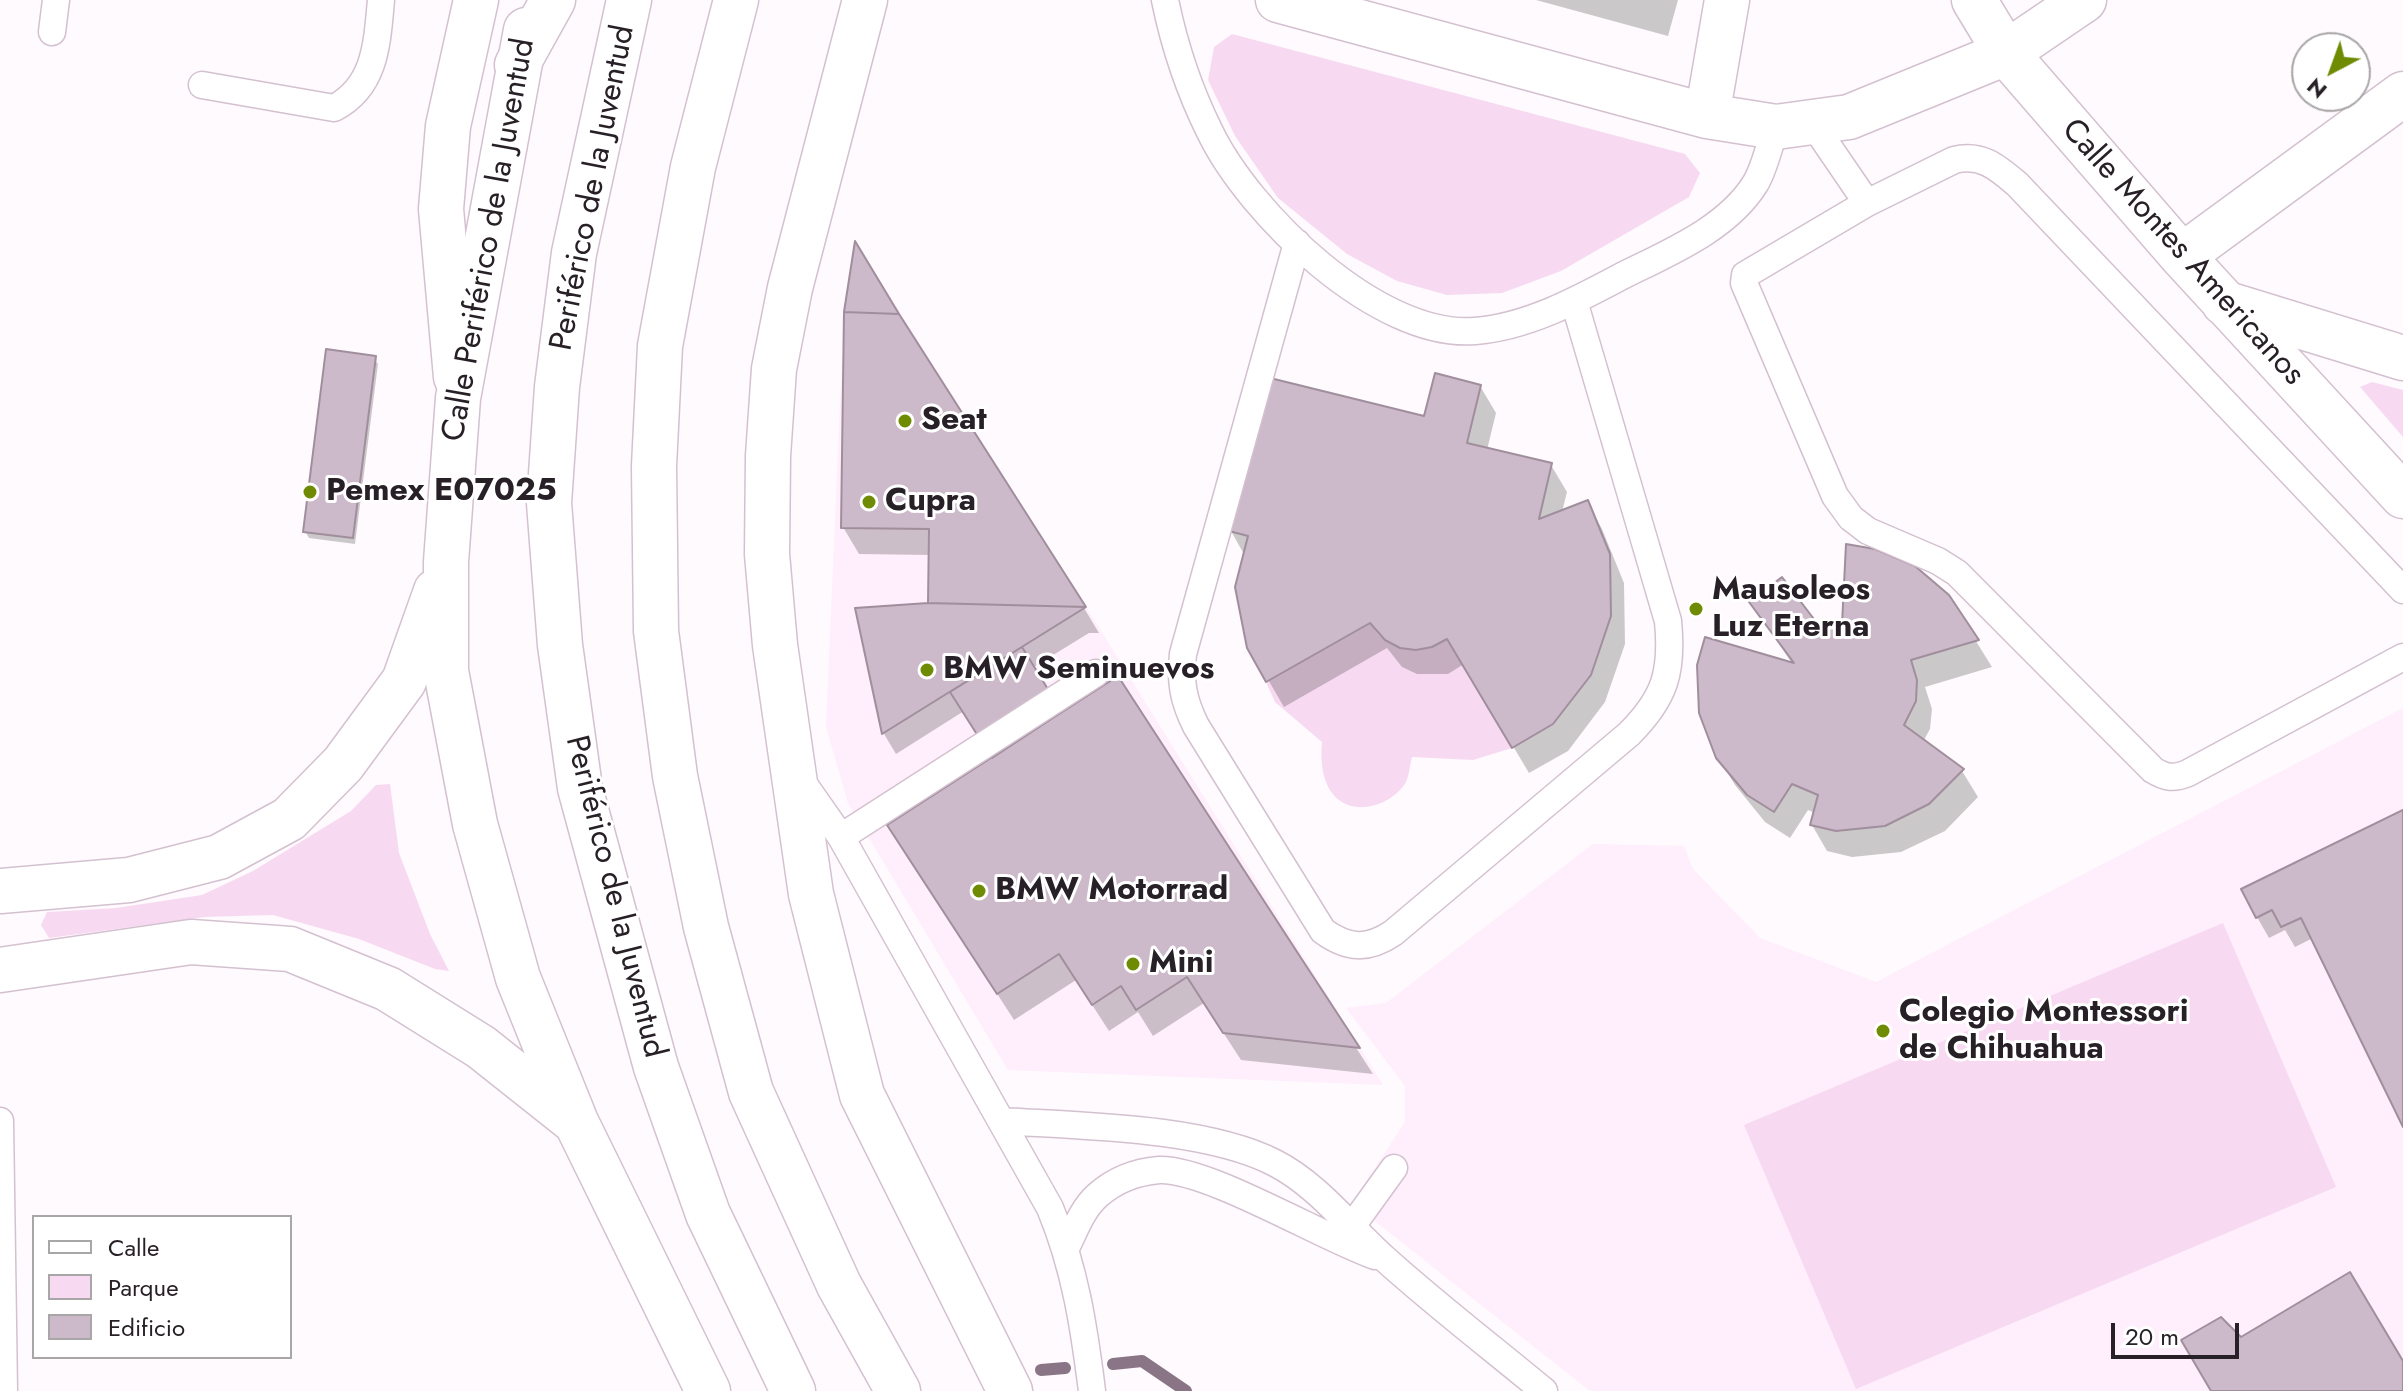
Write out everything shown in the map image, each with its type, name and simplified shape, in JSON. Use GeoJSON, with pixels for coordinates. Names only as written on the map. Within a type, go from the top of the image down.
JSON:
{"type":"FeatureCollection","features":[{"type":"Feature","properties":{"kind":"main road"},"geometry":{"type":"LineString","coordinates":[[458,398],[441,209],[448,126],[476,0]]}},
{"type":"Feature","properties":{"kind":"main road","name":"Calle Periférico de la Juventud"},"geometry":{"type":"LineString","coordinates":[[533,0],[517,65],[458,398],[446,562],[446,671],[475,824],[518,978],[576,1122],[708,1391]]}},
{"type":"Feature","properties":{"kind":"main road"},"geometry":{"type":"LineString","coordinates":[[517,65],[553,0]]}},
{"type":"Feature","properties":{"kind":"main road","name":"Periférico de la Juventud"},"geometry":{"type":"LineString","coordinates":[[629,0],[574,253],[557,387],[549,503],[560,645],[580,788],[656,1067],[708,1214],[793,1391]]}},
{"type":"Feature","properties":{"kind":"main road"},"geometry":{"type":"LineString","coordinates":[[736,0],[693,167],[660,346],[654,466],[656,631],[675,776],[706,927],[751,1092],[839,1285],[898,1391]]}},
{"type":"Feature","properties":{"kind":"main road"},"geometry":{"type":"LineString","coordinates":[[865,0],[790,288],[774,369],[768,456],[767,554],[790,766],[811,894],[862,1095],[1010,1391]]}},
{"type":"Feature","properties":{"kind":"main road"},"geometry":{"type":"LineString","coordinates":[[1707,116],[1727,0]]}},
{"type":"Feature","properties":{"kind":"main road","name":"Calle Montes Americanos"},"geometry":{"type":"LineString","coordinates":[[1974,0],[2006,53],[2222,302],[2403,496]]}},
{"type":"Feature","properties":{"kind":"main road"},"geometry":{"type":"LineString","coordinates":[[1284,1],[1707,116],[1794,126],[1871,109],[2006,53],[2084,0]]}},
{"type":"Feature","properties":{"kind":"main road"},"geometry":{"type":"LineString","coordinates":[[2182,256],[2403,94]]}},
{"type":"Feature","properties":{"kind":"main road"},"geometry":{"type":"LineString","coordinates":[[2222,302],[2403,358]]}},
{"type":"Feature","properties":{"kind":"main road"},"geometry":{"type":"LineString","coordinates":[[0,891],[129,880],[219,857],[289,819],[343,764],[404,681],[446,562]]}},
{"type":"Feature","properties":{"kind":"main road"},"geometry":{"type":"LineString","coordinates":[[0,970],[191,942],[290,949],[388,989],[481,1047],[576,1122]]}},
{"type":"Feature","properties":{"kind":"lane"},"geometry":{"type":"LineString","coordinates":[[52,32],[56,0]]}},
{"type":"Feature","properties":{"kind":"lane"},"geometry":{"type":"LineString","coordinates":[[202,85],[334,108],[354,97],[369,77],[381,0]]}},
{"type":"Feature","properties":{"kind":"lane"},"geometry":{"type":"LineString","coordinates":[[1165,0],[1170,26],[1210,133],[1270,218],[1341,284],[1396,313],[1442,328],[1473,332],[1513,324],[1574,301],[1717,224],[1757,181],[1794,126],[1867,203]]}},
{"type":"Feature","properties":{"kind":"lane"},"geometry":{"type":"LineString","coordinates":[[2403,590],[2085,253],[1986,160],[1969,156],[1954,160],[1867,203],[1745,275],[1744,283],[1827,480],[1851,518],[1868,531],[1938,561],[1957,573],[2153,770],[2165,777],[2176,778],[2188,773],[2403,657]]}},
{"type":"Feature","properties":{"kind":"lane"},"geometry":{"type":"LineString","coordinates":[[1297,243],[1183,654],[1180,681],[1184,703],[1196,726],[1323,931],[1335,940],[1356,947],[1376,944],[1393,933],[1629,734],[1652,711],[1665,683],[1671,651],[1668,621],[1574,301]]}},
{"type":"Feature","properties":{"kind":"lane"},"geometry":{"type":"LineString","coordinates":[[841,837],[1096,673]]}},
{"type":"Feature","properties":{"kind":"lane"},"geometry":{"type":"LineString","coordinates":[[790,766],[841,837],[1031,1170],[1066,1248],[1078,1295],[1092,1391]]}},
{"type":"Feature","properties":{"kind":"lane"},"geometry":{"type":"LineString","coordinates":[[0,1121],[4,1391]]}},
{"type":"Feature","properties":{"kind":"lane"},"geometry":{"type":"LineString","coordinates":[[1001,1121],[1106,1129],[1231,1146],[1277,1164],[1311,1189],[1345,1235]]}},
{"type":"Feature","properties":{"kind":"lane"},"geometry":{"type":"LineString","coordinates":[[1345,1235],[1394,1168]]}},
{"type":"Feature","properties":{"kind":"lane"},"geometry":{"type":"LineString","coordinates":[[1066,1248],[1080,1218],[1096,1196],[1125,1177],[1160,1170],[1193,1175],[1345,1235],[1386,1260],[1544,1391]]}},
{"type":"Feature","properties":{"kind":"shaded area"},"geometry":{"type":"Polygon","coordinates":[[[855,241],[1383,1085],[1008,1070],[848,803],[826,727],[844,315],[855,241]]]}},
{"type":"Feature","properties":{"kind":"shaded area","name":"Colegio Montessori de Chihuahua"},"geometry":{"type":"Polygon","coordinates":[[[2403,708],[2403,1391],[1590,1391],[1352,1203],[1405,1122],[1405,1086],[1346,1008],[1386,1003],[1593,844],[1684,846],[1693,869],[1760,938],[1876,982],[2403,708]]]}},
{"type":"Feature","properties":{"kind":"green space"},"geometry":{"type":"Polygon","coordinates":[[[1232,34],[1685,154],[1700,173],[1689,197],[1561,271],[1502,293],[1447,295],[1397,281],[1347,254],[1278,198],[1235,136],[1208,80],[1214,47],[1232,34]]]}},
{"type":"Feature","properties":{"kind":"green space"},"geometry":{"type":"Polygon","coordinates":[[[2372,382],[2403,390],[2403,437],[2360,387],[2372,382]]]}},
{"type":"Feature","properties":{"kind":"green space"},"geometry":{"type":"Polygon","coordinates":[[[1370,623],[1385,640],[1404,648],[1426,647],[1447,639],[1512,748],[1473,760],[1412,757],[1409,774],[1401,789],[1376,805],[1347,805],[1333,795],[1322,765],[1322,742],[1275,702],[1266,682],[1370,623]]]}},
{"type":"Feature","properties":{"kind":"green space"},"geometry":{"type":"Polygon","coordinates":[[[390,784],[399,853],[430,934],[449,971],[435,969],[359,939],[273,915],[205,917],[49,938],[41,925],[47,912],[116,908],[202,895],[253,871],[351,811],[376,785],[390,784]]]}},
{"type":"Feature","properties":{"kind":"green space"},"geometry":{"type":"Polygon","coordinates":[[[2223,923],[2336,1187],[1856,1389],[1744,1125],[2223,923]]]}},
{"type":"Feature","properties":{"kind":"building"},"geometry":{"type":"Polygon","coordinates":[[[855,241],[899,314],[844,312],[855,241]]]}},
{"type":"Feature","properties":{"kind":"building","name":"Seat"},"geometry":{"type":"Polygon","coordinates":[[[844,312],[899,314],[1086,607],[928,603],[929,529],[841,528],[844,312]]]}},
{"type":"Feature","properties":{"kind":"building"},"geometry":{"type":"Polygon","coordinates":[[[326,349],[376,356],[353,538],[303,532],[326,349]]]}},
{"type":"Feature","properties":{"kind":"building"},"geometry":{"type":"Polygon","coordinates":[[[1435,373],[1481,385],[1467,443],[1552,463],[1539,519],[1588,500],[1610,554],[1611,616],[1591,675],[1553,724],[1512,748],[1447,639],[1432,647],[1416,650],[1400,648],[1385,640],[1370,623],[1266,682],[1247,648],[1235,587],[1248,536],[1229,531],[1266,377],[1424,416],[1435,373]]]}},
{"type":"Feature","properties":{"kind":"building"},"geometry":{"type":"Polygon","coordinates":[[[1846,544],[1875,549],[1915,566],[1949,595],[1979,640],[1911,660],[1917,680],[1916,701],[1904,725],[1964,769],[1929,804],[1885,826],[1836,831],[1810,825],[1818,795],[1792,784],[1774,812],[1747,795],[1716,758],[1699,713],[1697,665],[1705,637],[1794,663],[1749,602],[1782,577],[1823,631],[1842,624],[1846,544]]]}},
{"type":"Feature","properties":{"kind":"building","name":"BMW Seminuevos"},"geometry":{"type":"Polygon","coordinates":[[[928,603],[1086,607],[882,734],[855,608],[928,603]]]}},
{"type":"Feature","properties":{"kind":"building"},"geometry":{"type":"Polygon","coordinates":[[[1022,647],[1062,712],[992,758],[950,692],[1022,647]]]}},
{"type":"Feature","properties":{"kind":"building"},"geometry":{"type":"Polygon","coordinates":[[[1118,676],[1360,1048],[1223,1033],[1187,977],[1136,1010],[1121,986],[1092,1005],[1059,954],[997,994],[887,825],[1118,676]]]}},
{"type":"Feature","properties":{"kind":"building"},"geometry":{"type":"Polygon","coordinates":[[[2403,810],[2403,1127],[2301,918],[2281,927],[2272,910],[2256,918],[2241,889],[2403,810]]]}},
{"type":"Feature","properties":{"kind":"building"},"geometry":{"type":"Polygon","coordinates":[[[2350,1272],[2403,1361],[2403,1391],[2211,1391],[2181,1340],[2221,1317],[2241,1337],[2350,1272]]]}},
{"type":"Feature","properties":{"kind":"waterway"},"geometry":{"type":"LineString","coordinates":[[1113,1364],[1142,1361],[1186,1391]]}},
{"type":"Feature","properties":{"kind":"waterway"},"geometry":{"type":"LineString","coordinates":[[1041,1370],[1065,1368]]}},
{"type":"Feature","properties":{"kind":"place","name":"Seat"},"geometry":{"type":"Point","coordinates":[905,421]}},
{"type":"Feature","properties":{"kind":"place","name":"Pemex E07025"},"geometry":{"type":"Point","coordinates":[310,492]}},
{"type":"Feature","properties":{"kind":"place","name":"Cupra"},"geometry":{"type":"Point","coordinates":[869,502]}},
{"type":"Feature","properties":{"kind":"place","name":"Mausoleos Luz Eterna"},"geometry":{"type":"Point","coordinates":[1696,609]}},
{"type":"Feature","properties":{"kind":"place","name":"BMW Seminuevos"},"geometry":{"type":"Point","coordinates":[927,670]}},
{"type":"Feature","properties":{"kind":"place","name":"BMW Motorrad"},"geometry":{"type":"Point","coordinates":[979,891]}},
{"type":"Feature","properties":{"kind":"place","name":"Mini"},"geometry":{"type":"Point","coordinates":[1133,964]}},
{"type":"Feature","properties":{"kind":"place","name":"Colegio Montessori de Chihuahua"},"geometry":{"type":"Point","coordinates":[1883,1031]}}]}
